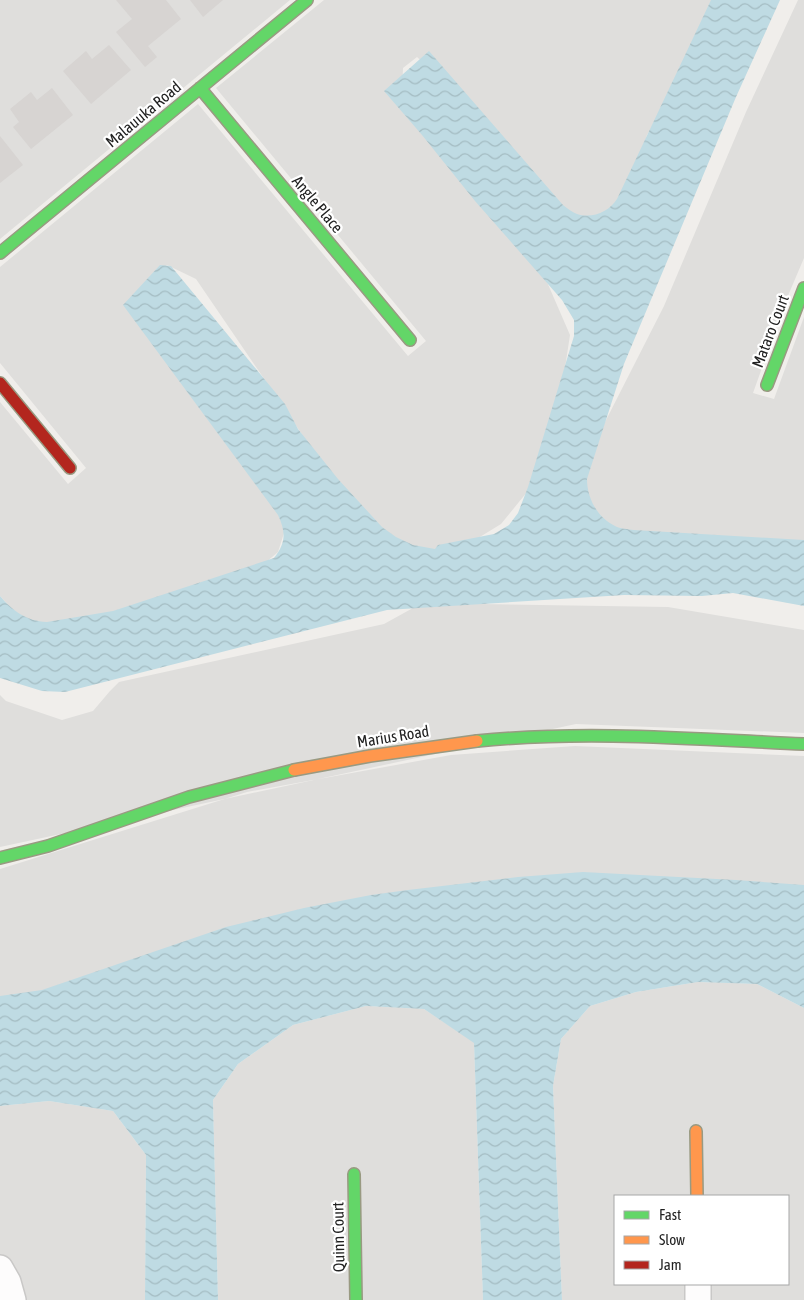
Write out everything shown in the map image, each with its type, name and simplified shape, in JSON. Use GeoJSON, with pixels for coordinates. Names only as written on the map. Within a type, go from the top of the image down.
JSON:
{"type":"FeatureCollection","features":[{"type":"Feature","properties":{"kind":"street","name":"Malauuka Road"},"geometry":{"type":"LineString","coordinates":[[0,253],[307,0]]}},
{"type":"Feature","properties":{"kind":"street","name":"Angle Place"},"geometry":{"type":"LineString","coordinates":[[200,88],[410,340]]}},
{"type":"Feature","properties":{"kind":"street","name":"Mataro Court"},"geometry":{"type":"LineString","coordinates":[[767,385],[804,288]]}},
{"type":"Feature","properties":{"kind":"street"},"geometry":{"type":"LineString","coordinates":[[0,383],[70,468]]}},
{"type":"Feature","properties":{"kind":"street","name":"Marius Road"},"geometry":{"type":"LineString","coordinates":[[0,858],[38,849],[187,797],[216,789],[340,760],[396,751],[470,742],[576,735],[804,744]]}},
{"type":"Feature","properties":{"kind":"street"},"geometry":{"type":"LineString","coordinates":[[696,1131],[697,1195]]}},
{"type":"Feature","properties":{"kind":"street","name":"Quinn Court"},"geometry":{"type":"LineString","coordinates":[[354,1174],[356,1300]]}},
{"type":"Feature","properties":{"kind":"street"},"geometry":{"type":"LineString","coordinates":[[0,1268],[8,1282],[13,1300]]}},
{"type":"Feature","properties":{"kind":"street"},"geometry":{"type":"LineString","coordinates":[[698,1285],[698,1300]]}},
{"type":"Feature","properties":{"kind":"shaded area"},"geometry":{"type":"Polygon","coordinates":[[[0,0],[290,0],[0,239],[0,0]]]}},
{"type":"Feature","properties":{"kind":"shaded area"},"geometry":{"type":"Polygon","coordinates":[[[324,0],[721,0],[712,34],[647,135],[626,203],[573,227],[462,97],[417,57],[403,68],[402,92],[547,282],[570,335],[553,446],[545,470],[501,524],[457,551],[423,557],[391,540],[329,474],[196,279],[167,265],[151,279],[290,514],[278,552],[265,563],[45,635],[11,608],[0,596],[0,402],[68,484],[86,468],[0,363],[0,267],[198,104],[408,356],[426,341],[216,88],[324,0]]]}},
{"type":"Feature","properties":{"kind":"shaded area"},"geometry":{"type":"Polygon","coordinates":[[[798,0],[804,0],[804,258],[787,298],[753,393],[774,399],[804,317],[804,547],[595,528],[586,491],[587,473],[603,426],[664,306],[746,112],[798,0]]]}},
{"type":"Feature","properties":{"kind":"shaded area"},"geometry":{"type":"Polygon","coordinates":[[[422,603],[668,607],[804,630],[804,733],[576,724],[0,847],[0,695],[6,701],[62,720],[93,711],[119,682],[384,624],[422,603]]]}},
{"type":"Feature","properties":{"kind":"shaded area"},"geometry":{"type":"Polygon","coordinates":[[[575,746],[804,756],[804,906],[0,1010],[0,869],[247,792],[451,755],[575,746]]]}},
{"type":"Feature","properties":{"kind":"shaded area"},"geometry":{"type":"Polygon","coordinates":[[[698,982],[757,984],[804,1008],[804,1300],[562,1300],[553,1086],[561,1039],[590,1006],[636,992],[698,982]]]}},
{"type":"Feature","properties":{"kind":"shaded area"},"geometry":{"type":"Polygon","coordinates":[[[366,1006],[424,1009],[474,1042],[483,1300],[218,1300],[213,1100],[238,1064],[293,1025],[366,1006]]]}},
{"type":"Feature","properties":{"kind":"shaded area"},"geometry":{"type":"Polygon","coordinates":[[[49,1101],[113,1111],[146,1155],[145,1300],[0,1300],[0,1106],[49,1101]]]}},
{"type":"Feature","properties":{"kind":"water"},"geometry":{"type":"Polygon","coordinates":[[[711,0],[780,0],[736,97],[624,364],[587,479],[587,486],[591,500],[598,512],[603,518],[619,528],[804,540],[804,606],[733,593],[702,596],[624,595],[387,610],[65,692],[42,691],[0,678],[0,596],[21,614],[39,621],[47,622],[113,611],[274,558],[283,542],[284,537],[278,515],[123,305],[160,265],[171,266],[285,404],[298,429],[338,479],[382,527],[396,537],[413,545],[435,549],[438,545],[494,534],[509,525],[518,513],[528,487],[574,336],[574,320],[562,300],[475,201],[384,91],[429,51],[563,205],[577,214],[594,215],[605,211],[617,199],[711,0]]]}},
{"type":"Feature","properties":{"kind":"water"},"geometry":{"type":"Polygon","coordinates":[[[583,872],[804,885],[804,1008],[757,984],[698,982],[636,992],[590,1006],[561,1039],[553,1086],[562,1300],[483,1300],[474,1043],[424,1009],[366,1006],[293,1025],[238,1064],[213,1100],[218,1300],[145,1300],[146,1155],[113,1111],[49,1101],[0,1106],[0,996],[42,990],[226,927],[304,908],[408,890],[518,877],[583,872]]]}},
{"type":"Feature","properties":{"kind":"building"},"geometry":{"type":"Polygon","coordinates":[[[116,0],[166,0],[181,19],[148,46],[157,57],[145,67],[116,32],[132,19],[116,0]]]}},
{"type":"Feature","properties":{"kind":"building"},"geometry":{"type":"Polygon","coordinates":[[[190,0],[223,0],[203,17],[190,0]]]}},
{"type":"Feature","properties":{"kind":"building"},"geometry":{"type":"Polygon","coordinates":[[[109,45],[131,70],[91,104],[63,71],[86,51],[92,59],[109,45]]]}},
{"type":"Feature","properties":{"kind":"building"},"geometry":{"type":"Polygon","coordinates":[[[52,88],[73,115],[31,149],[13,127],[19,122],[10,109],[31,92],[37,100],[52,88]]]}},
{"type":"Feature","properties":{"kind":"building"},"geometry":{"type":"Polygon","coordinates":[[[0,136],[23,165],[0,183],[0,136]]]}},
{"type":"Feature","properties":{"kind":"traffic: fast"},"geometry":{"type":"LineString","coordinates":[[0,253],[307,0]]}},
{"type":"Feature","properties":{"kind":"traffic: fast"},"geometry":{"type":"LineString","coordinates":[[200,88],[410,340]]}},
{"type":"Feature","properties":{"kind":"traffic: fast"},"geometry":{"type":"LineString","coordinates":[[767,385],[804,288]]}},
{"type":"Feature","properties":{"kind":"traffic: fast"},"geometry":{"type":"LineString","coordinates":[[477,741],[559,736],[600,736],[804,744]]}},
{"type":"Feature","properties":{"kind":"traffic: fast"},"geometry":{"type":"LineString","coordinates":[[0,858],[48,846],[189,797],[294,770]]}},
{"type":"Feature","properties":{"kind":"traffic: fast"},"geometry":{"type":"LineString","coordinates":[[354,1174],[356,1300]]}},
{"type":"Feature","properties":{"kind":"traffic: slow"},"geometry":{"type":"LineString","coordinates":[[294,770],[370,756],[477,741]]}},
{"type":"Feature","properties":{"kind":"traffic: slow"},"geometry":{"type":"LineString","coordinates":[[696,1131],[697,1195]]}},
{"type":"Feature","properties":{"kind":"traffic: jam"},"geometry":{"type":"LineString","coordinates":[[0,383],[70,468]]}}]}
